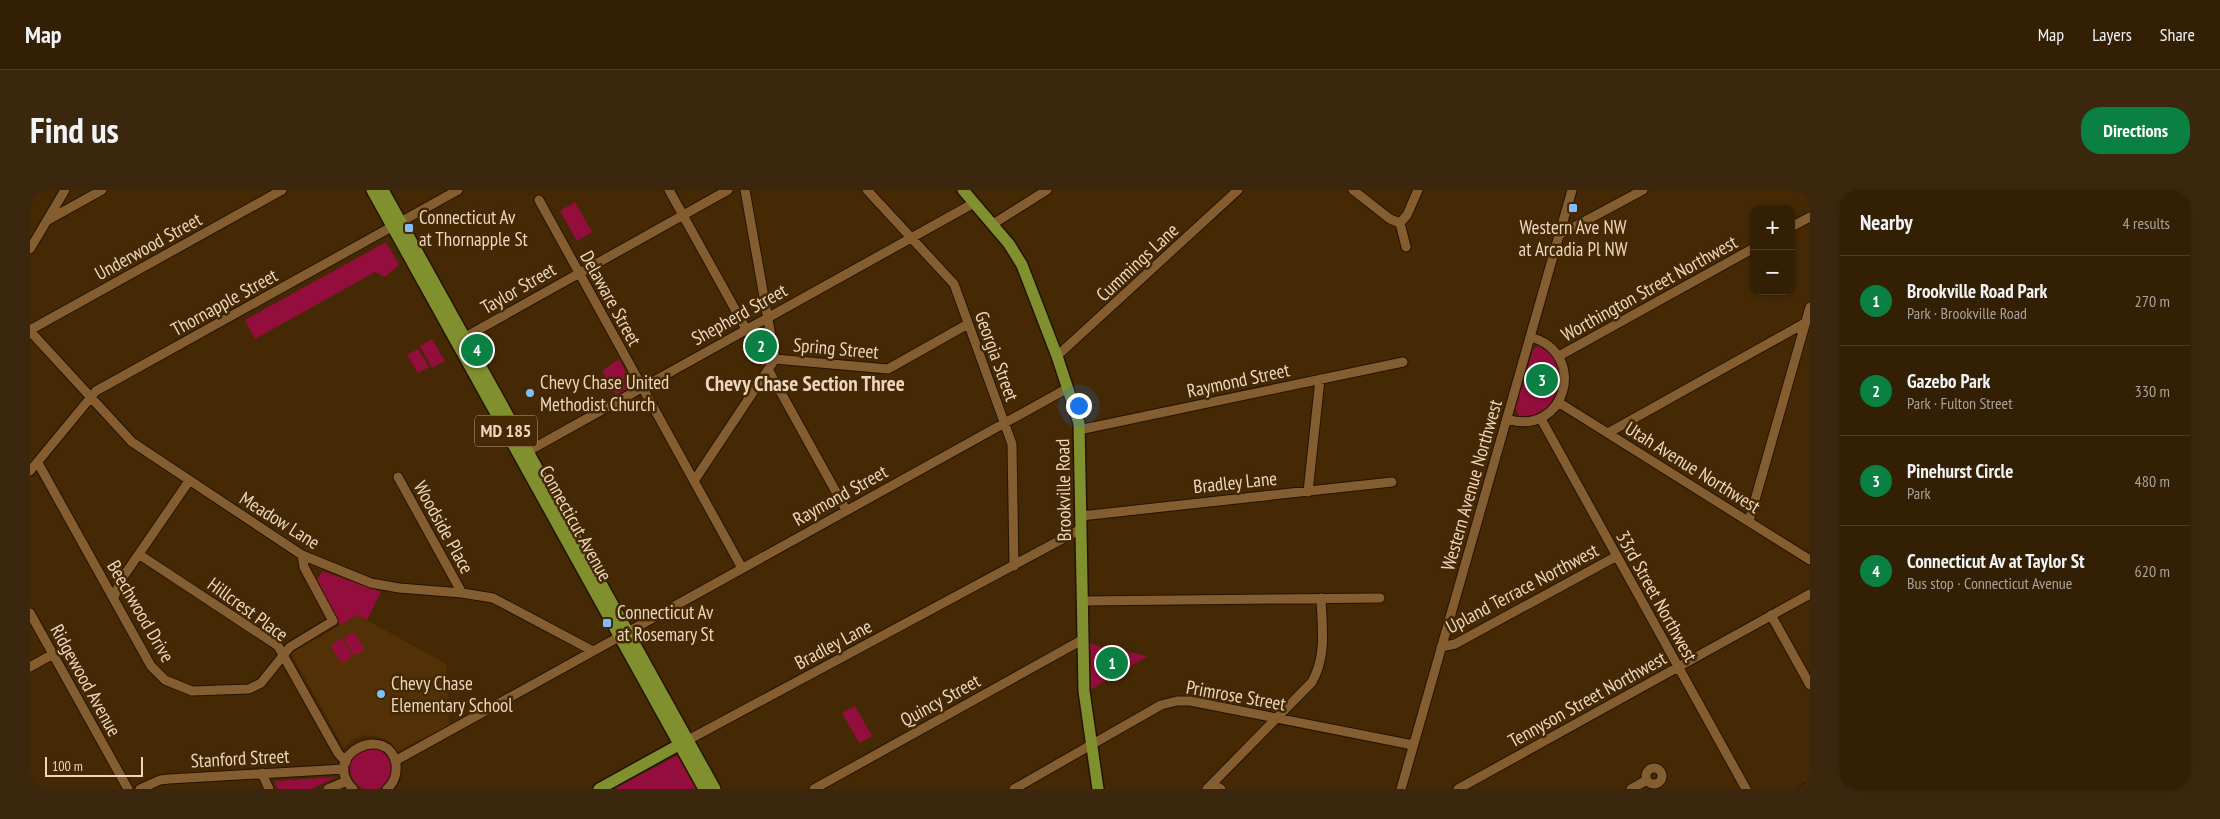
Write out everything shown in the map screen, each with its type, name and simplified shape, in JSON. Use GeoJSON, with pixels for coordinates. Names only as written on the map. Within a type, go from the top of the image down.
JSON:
{"type":"FeatureCollection","features":[{"type":"Feature","properties":{"kind":"main road","name":"Connecticut Avenue"},"geometry":{"type":"LineString","coordinates":[[372,190],[397,224]]}},
{"type":"Feature","properties":{"kind":"main road","name":"Connecticut Avenue"},"geometry":{"type":"LineString","coordinates":[[383,190],[397,224],[524,454],[684,742],[715,789]]}},
{"type":"Feature","properties":{"kind":"main road","name":"Brookville Road"},"geometry":{"type":"LineString","coordinates":[[963,190],[994,224],[1022,265],[1057,356],[1079,430],[1084,699],[1098,789]]}},
{"type":"Feature","properties":{"kind":"main road","name":"Connecticut Avenue"},"geometry":{"type":"LineString","coordinates":[[684,742],[704,789]]}},
{"type":"Feature","properties":{"kind":"main road","name":"Bradley Lane"},"geometry":{"type":"LineString","coordinates":[[599,789],[684,742]]}},
{"type":"Feature","properties":{"kind":"street"},"geometry":{"type":"LineString","coordinates":[[30,248],[64,190]]}},
{"type":"Feature","properties":{"kind":"street"},"geometry":{"type":"LineString","coordinates":[[47,220],[102,190]]}},
{"type":"Feature","properties":{"kind":"street","name":"Underwood Street"},"geometry":{"type":"LineString","coordinates":[[30,331],[282,190]]}},
{"type":"Feature","properties":{"kind":"street","name":"Thornapple Street"},"geometry":{"type":"LineString","coordinates":[[30,471],[96,391],[458,190]]}},
{"type":"Feature","properties":{"kind":"street"},"geometry":{"type":"LineString","coordinates":[[669,190],[746,329]]}},
{"type":"Feature","properties":{"kind":"street","name":"Taylor Street"},"geometry":{"type":"LineString","coordinates":[[461,340],[728,190]]}},
{"type":"Feature","properties":{"kind":"street"},"geometry":{"type":"LineString","coordinates":[[745,190],[775,359]]}},
{"type":"Feature","properties":{"kind":"street","name":"Georgia Street"},"geometry":{"type":"LineString","coordinates":[[868,190],[954,284],[1013,452],[1014,566]]}},
{"type":"Feature","properties":{"kind":"street"},"geometry":{"type":"LineString","coordinates":[[994,224],[1047,190]]}},
{"type":"Feature","properties":{"kind":"street","name":"Cummings Lane"},"geometry":{"type":"LineString","coordinates":[[1057,356],[1238,190]]}},
{"type":"Feature","properties":{"kind":"street"},"geometry":{"type":"LineString","coordinates":[[1353,190],[1390,219],[1400,223]]}},
{"type":"Feature","properties":{"kind":"street"},"geometry":{"type":"LineString","coordinates":[[1400,223],[1407,215],[1418,190]]}},
{"type":"Feature","properties":{"kind":"street","name":"Western Avenue Northwest"},"geometry":{"type":"LineString","coordinates":[[1400,789],[1572,190]]}},
{"type":"Feature","properties":{"kind":"street"},"geometry":{"type":"LineString","coordinates":[[1559,236],[1642,190]]}},
{"type":"Feature","properties":{"kind":"street","name":"Delaware Street"},"geometry":{"type":"LineString","coordinates":[[539,200],[742,568]]}},
{"type":"Feature","properties":{"kind":"street","name":"Shepherd Street"},"geometry":{"type":"LineString","coordinates":[[524,454],[641,387],[974,203]]}},
{"type":"Feature","properties":{"kind":"street"},"geometry":{"type":"LineString","coordinates":[[1795,225],[1810,217]]}},
{"type":"Feature","properties":{"kind":"street"},"geometry":{"type":"LineString","coordinates":[[1400,223],[1406,247]]}},
{"type":"Feature","properties":{"kind":"street","name":"Worthington Street Northwest"},"geometry":{"type":"LineString","coordinates":[[1559,356],[1750,250]]}},
{"type":"Feature","properties":{"kind":"street"},"geometry":{"type":"LineString","coordinates":[[1749,521],[1810,307]]}},
{"type":"Feature","properties":{"kind":"street"},"geometry":{"type":"LineString","coordinates":[[1608,433],[1805,323]]}},
{"type":"Feature","properties":{"kind":"street","name":"Spring Street"},"geometry":{"type":"LineString","coordinates":[[694,481],[769,371],[775,359],[888,369],[968,324]]}},
{"type":"Feature","properties":{"kind":"street","name":"Meadow Lane"},"geometry":{"type":"LineString","coordinates":[[30,331],[132,442],[302,555],[370,582],[399,588],[481,595],[499,601],[593,651]]}},
{"type":"Feature","properties":{"kind":"street"},"geometry":{"type":"LineString","coordinates":[[1506,420],[1522,423],[1540,419],[1551,412],[1558,402],[1564,379],[1559,356],[1548,344],[1530,337]]}},
{"type":"Feature","properties":{"kind":"street","name":"Raymond Street"},"geometry":{"type":"LineString","coordinates":[[1079,430],[1403,362]]}},
{"type":"Feature","properties":{"kind":"street"},"geometry":{"type":"LineString","coordinates":[[769,371],[846,510]]}},
{"type":"Feature","properties":{"kind":"street"},"geometry":{"type":"LineString","coordinates":[[1308,492],[1320,380]]}},
{"type":"Feature","properties":{"kind":"street","name":"Raymond Street"},"geometry":{"type":"LineString","coordinates":[[395,761],[1068,388]]}},
{"type":"Feature","properties":{"kind":"street","name":"Utah Avenue Northwest"},"geometry":{"type":"LineString","coordinates":[[1558,402],[1810,560]]}},
{"type":"Feature","properties":{"kind":"street","name":"33rd Street Northwest"},"geometry":{"type":"LineString","coordinates":[[1540,419],[1746,789]]}},
{"type":"Feature","properties":{"kind":"street","name":"Beechwood Drive"},"geometry":{"type":"LineString","coordinates":[[38,463],[114,596],[151,666],[165,680],[183,689],[200,692],[253,688],[261,683],[290,647],[333,622],[311,579]]}},
{"type":"Feature","properties":{"kind":"street","name":"Woodside Place"},"geometry":{"type":"LineString","coordinates":[[398,477],[462,593]]}},
{"type":"Feature","properties":{"kind":"street"},"geometry":{"type":"LineString","coordinates":[[114,596],[121,580],[190,481]]}},
{"type":"Feature","properties":{"kind":"street","name":"Bradley Lane"},"geometry":{"type":"LineString","coordinates":[[1081,516],[1392,482]]}},
{"type":"Feature","properties":{"kind":"street","name":"Bradley Lane"},"geometry":{"type":"LineString","coordinates":[[684,742],[1081,529]]}},
{"type":"Feature","properties":{"kind":"street","name":"Hillcrest Place"},"geometry":{"type":"LineString","coordinates":[[140,555],[278,646],[345,765]]}},
{"type":"Feature","properties":{"kind":"street"},"geometry":{"type":"LineString","coordinates":[[302,555],[304,567],[311,579],[322,564]]}},
{"type":"Feature","properties":{"kind":"street","name":"Upland Terrace Northwest"},"geometry":{"type":"LineString","coordinates":[[1441,647],[1455,644],[1617,556]]}},
{"type":"Feature","properties":{"kind":"street"},"geometry":{"type":"LineString","coordinates":[[106,582],[121,580]]}},
{"type":"Feature","properties":{"kind":"street","name":"Tennyson Street Northwest"},"geometry":{"type":"LineString","coordinates":[[1458,789],[1810,594]]}},
{"type":"Feature","properties":{"kind":"street"},"geometry":{"type":"LineString","coordinates":[[1209,786],[1312,682],[1319,668],[1322,651],[1321,598]]}},
{"type":"Feature","properties":{"kind":"street"},"geometry":{"type":"LineString","coordinates":[[1082,601],[1380,598]]}},
{"type":"Feature","properties":{"kind":"street","name":"Ridgewood Avenue"},"geometry":{"type":"LineString","coordinates":[[30,612],[128,789]]}},
{"type":"Feature","properties":{"kind":"street"},"geometry":{"type":"LineString","coordinates":[[1771,615],[1810,685]]}},
{"type":"Feature","properties":{"kind":"street","name":"Quincy Street"},"geometry":{"type":"LineString","coordinates":[[814,789],[1082,640]]}},
{"type":"Feature","properties":{"kind":"street"},"geometry":{"type":"LineString","coordinates":[[30,667],[53,654]]}},
{"type":"Feature","properties":{"kind":"street","name":"Primrose Street"},"geometry":{"type":"LineString","coordinates":[[1014,789],[1161,705],[1177,700],[1413,745]]}},
{"type":"Feature","properties":{"kind":"street"},"geometry":{"type":"LineString","coordinates":[[353,789],[347,781],[345,765],[355,748],[370,744],[386,748],[395,761],[395,778],[387,789]]}},
{"type":"Feature","properties":{"kind":"street","name":"Stanford Street"},"geometry":{"type":"LineString","coordinates":[[140,789],[160,780],[262,774],[345,765]]}},
{"type":"Feature","properties":{"kind":"street"},"geometry":{"type":"LineString","coordinates":[[262,774],[269,789]]}},
{"type":"Feature","properties":{"kind":"street"},"geometry":{"type":"LineString","coordinates":[[1631,789],[1647,780]]}},
{"type":"Feature","properties":{"kind":"street"},"geometry":{"type":"LineString","coordinates":[[328,789],[347,781]]}},
{"type":"Feature","properties":{"kind":"street"},"geometry":{"type":"LineString","coordinates":[[1209,786],[1221,789]]}},
{"type":"Feature","properties":{"kind":"street"},"geometry":{"type":"LineString","coordinates":[[1804,789],[1810,786]]}},
{"type":"Feature","properties":{"kind":"shaded area"},"geometry":{"type":"Polygon","coordinates":[[[575,202],[592,232],[577,241],[560,211],[575,202]]]}},
{"type":"Feature","properties":{"kind":"shaded area"},"geometry":{"type":"Polygon","coordinates":[[[386,242],[399,265],[385,277],[375,272],[255,339],[245,320],[386,242]]]}},
{"type":"Feature","properties":{"kind":"shaded area"},"geometry":{"type":"Polygon","coordinates":[[[761,326],[767,328],[772,358],[764,369],[746,335],[761,326]]]}},
{"type":"Feature","properties":{"kind":"shaded area"},"geometry":{"type":"Polygon","coordinates":[[[432,339],[445,361],[432,368],[420,346],[432,339]]]}},
{"type":"Feature","properties":{"kind":"shaded area"},"geometry":{"type":"Polygon","coordinates":[[[1538,346],[1544,346],[1555,359],[1558,367],[1559,385],[1547,410],[1531,418],[1519,417],[1516,408],[1521,389],[1533,350],[1538,346]]]}},
{"type":"Feature","properties":{"kind":"shaded area"},"geometry":{"type":"Polygon","coordinates":[[[418,349],[429,367],[418,373],[407,355],[418,349]]]}},
{"type":"Feature","properties":{"kind":"shaded area"},"geometry":{"type":"Polygon","coordinates":[[[619,359],[631,382],[629,388],[616,395],[602,371],[619,359]]]}},
{"type":"Feature","properties":{"kind":"shaded area"},"geometry":{"type":"Polygon","coordinates":[[[322,571],[381,592],[367,620],[358,615],[340,625],[317,581],[322,571]]]}},
{"type":"Feature","properties":{"kind":"shaded area","name":"Chevy Chase Elementary School"},"geometry":{"type":"Polygon","coordinates":[[[358,615],[446,664],[449,725],[397,752],[389,741],[380,737],[365,735],[351,741],[344,748],[291,653],[358,615]]]}},
{"type":"Feature","properties":{"kind":"shaded area"},"geometry":{"type":"Polygon","coordinates":[[[354,632],[365,650],[354,656],[344,638],[354,632]]]}},
{"type":"Feature","properties":{"kind":"shaded area"},"geometry":{"type":"Polygon","coordinates":[[[342,638],[353,657],[341,663],[331,645],[342,638]]]}},
{"type":"Feature","properties":{"kind":"shaded area"},"geometry":{"type":"Polygon","coordinates":[[[1089,643],[1101,647],[1148,656],[1090,690],[1089,643]]]}},
{"type":"Feature","properties":{"kind":"shaded area"},"geometry":{"type":"Polygon","coordinates":[[[855,706],[872,736],[859,743],[842,713],[855,706]]]}},
{"type":"Feature","properties":{"kind":"shaded area"},"geometry":{"type":"Polygon","coordinates":[[[371,748],[386,754],[392,769],[386,784],[371,790],[356,784],[350,769],[356,754],[371,748]]]}},
{"type":"Feature","properties":{"kind":"shaded area"},"geometry":{"type":"Polygon","coordinates":[[[678,755],[696,789],[614,789],[678,755]]]}},
{"type":"Feature","properties":{"kind":"shaded area"},"geometry":{"type":"Polygon","coordinates":[[[336,777],[311,789],[278,789],[274,781],[336,777]]]}},
{"type":"Feature","properties":{"kind":"place","name":"Western Ave NW at Arcadia Pl NW"},"geometry":{"type":"Point","coordinates":[1573,208]}},
{"type":"Feature","properties":{"kind":"place","name":"Connecticut Av at Thornapple St"},"geometry":{"type":"Point","coordinates":[409,228]}},
{"type":"Feature","properties":{"kind":"place","name":"Gazebo Park"},"geometry":{"type":"Point","coordinates":[761,346]}},
{"type":"Feature","properties":{"kind":"place","name":"Connecticut Av at Taylor St"},"geometry":{"type":"Point","coordinates":[477,350]}},
{"type":"Feature","properties":{"kind":"place","name":"Pinehurst Circle"},"geometry":{"type":"Point","coordinates":[1542,380]}},
{"type":"Feature","properties":{"kind":"place","name":"Chevy Chase United Methodist Church"},"geometry":{"type":"Point","coordinates":[530,393]}},
{"type":"Feature","properties":{"kind":"place","name":"Connecticut Av at Rosemary St"},"geometry":{"type":"Point","coordinates":[607,623]}},
{"type":"Feature","properties":{"kind":"place","name":"Brookville Road Park"},"geometry":{"type":"Point","coordinates":[1112,663]}},
{"type":"Feature","properties":{"kind":"place","name":"Chevy Chase Elementary School"},"geometry":{"type":"Point","coordinates":[381,694]}},
{"type":"Feature","properties":{"kind":"district","name":"Chevy Chase Section Three"},"geometry":{"type":"Point","coordinates":[805,384]}}]}
